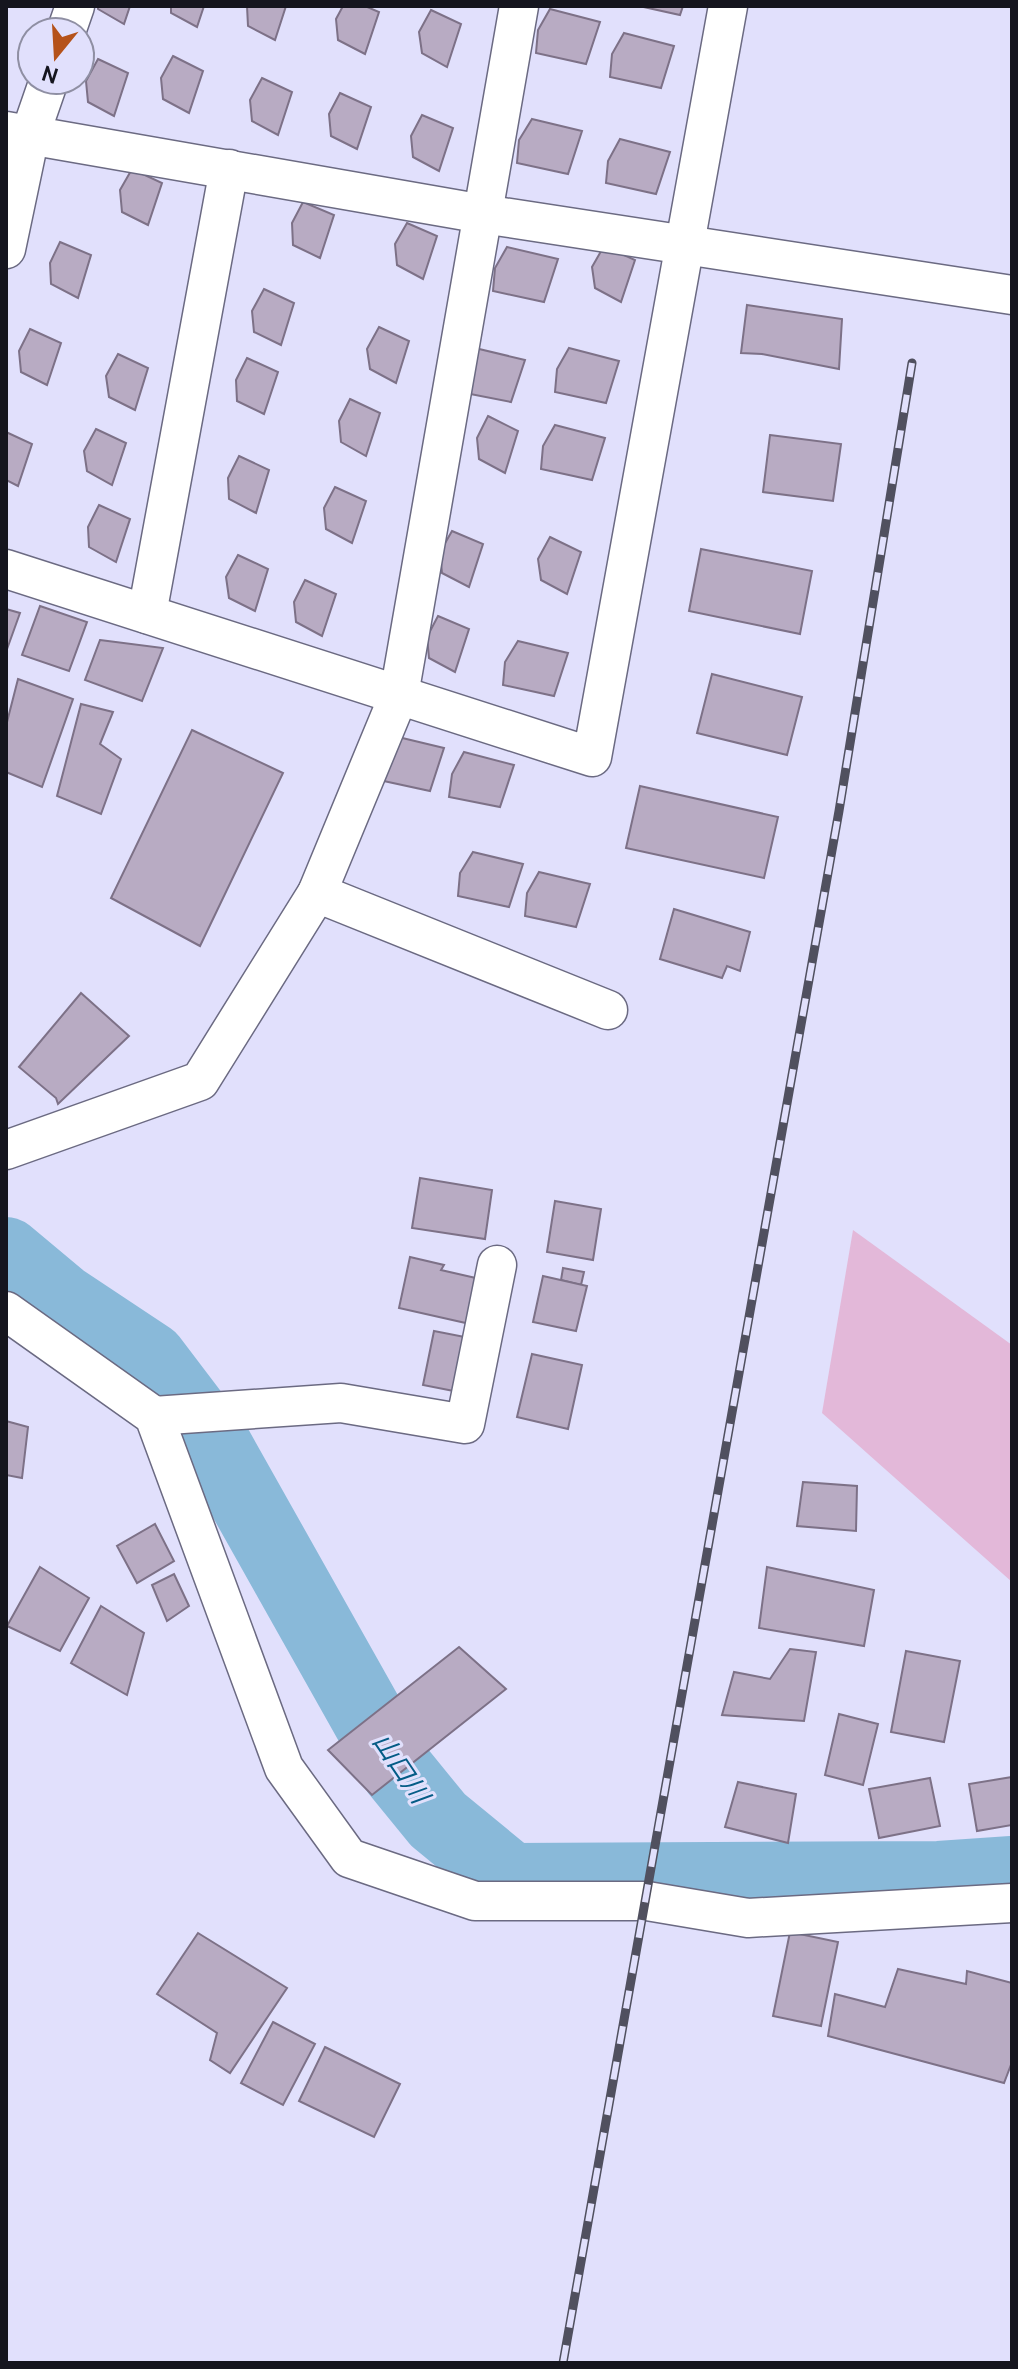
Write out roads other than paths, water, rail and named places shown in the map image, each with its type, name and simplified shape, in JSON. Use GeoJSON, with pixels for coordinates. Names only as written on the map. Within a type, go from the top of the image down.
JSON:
{"type":"FeatureCollection","features":[{"type":"Feature","properties":{"kind":"street"},"geometry":{"type":"LineString","coordinates":[[6,1150],[200,1081],[317,893],[399,695],[519,6]]}},
{"type":"Feature","properties":{"kind":"street"},"geometry":{"type":"LineString","coordinates":[[6,569],[592,757],[728,6]]}},
{"type":"Feature","properties":{"kind":"street"},"geometry":{"type":"LineString","coordinates":[[6,249],[18,133],[40,96]]}},
{"type":"Feature","properties":{"kind":"street"},"geometry":{"type":"LineString","coordinates":[[18,133],[483,214],[1012,295]]}},
{"type":"Feature","properties":{"kind":"street"},"geometry":{"type":"LineString","coordinates":[[147,614],[229,169]]}},
{"type":"Feature","properties":{"kind":"street"},"geometry":{"type":"LineString","coordinates":[[317,893],[608,1010]]}},
{"type":"Feature","properties":{"kind":"street"},"geometry":{"type":"LineString","coordinates":[[156,1416],[341,1403],[465,1424],[497,1265]]}},
{"type":"Feature","properties":{"kind":"street"},"geometry":{"type":"LineString","coordinates":[[6,1311],[156,1416],[284,1768],[349,1858],[475,1901],[647,1901],[748,1918],[1012,1903]]}},
{"type":"Feature","properties":{"kind":"waterway","name":"山口川"},"geometry":{"type":"LineString","coordinates":[[6,1254],[61,1300],[150,1359],[213,1442],[398,1771],[438,1820],[511,1880],[939,1878],[1012,1873]]}},
{"type":"Feature","properties":{"kind":"railway"},"geometry":{"type":"LineString","coordinates":[[563,2363],[839,811],[912,363]]}}]}
